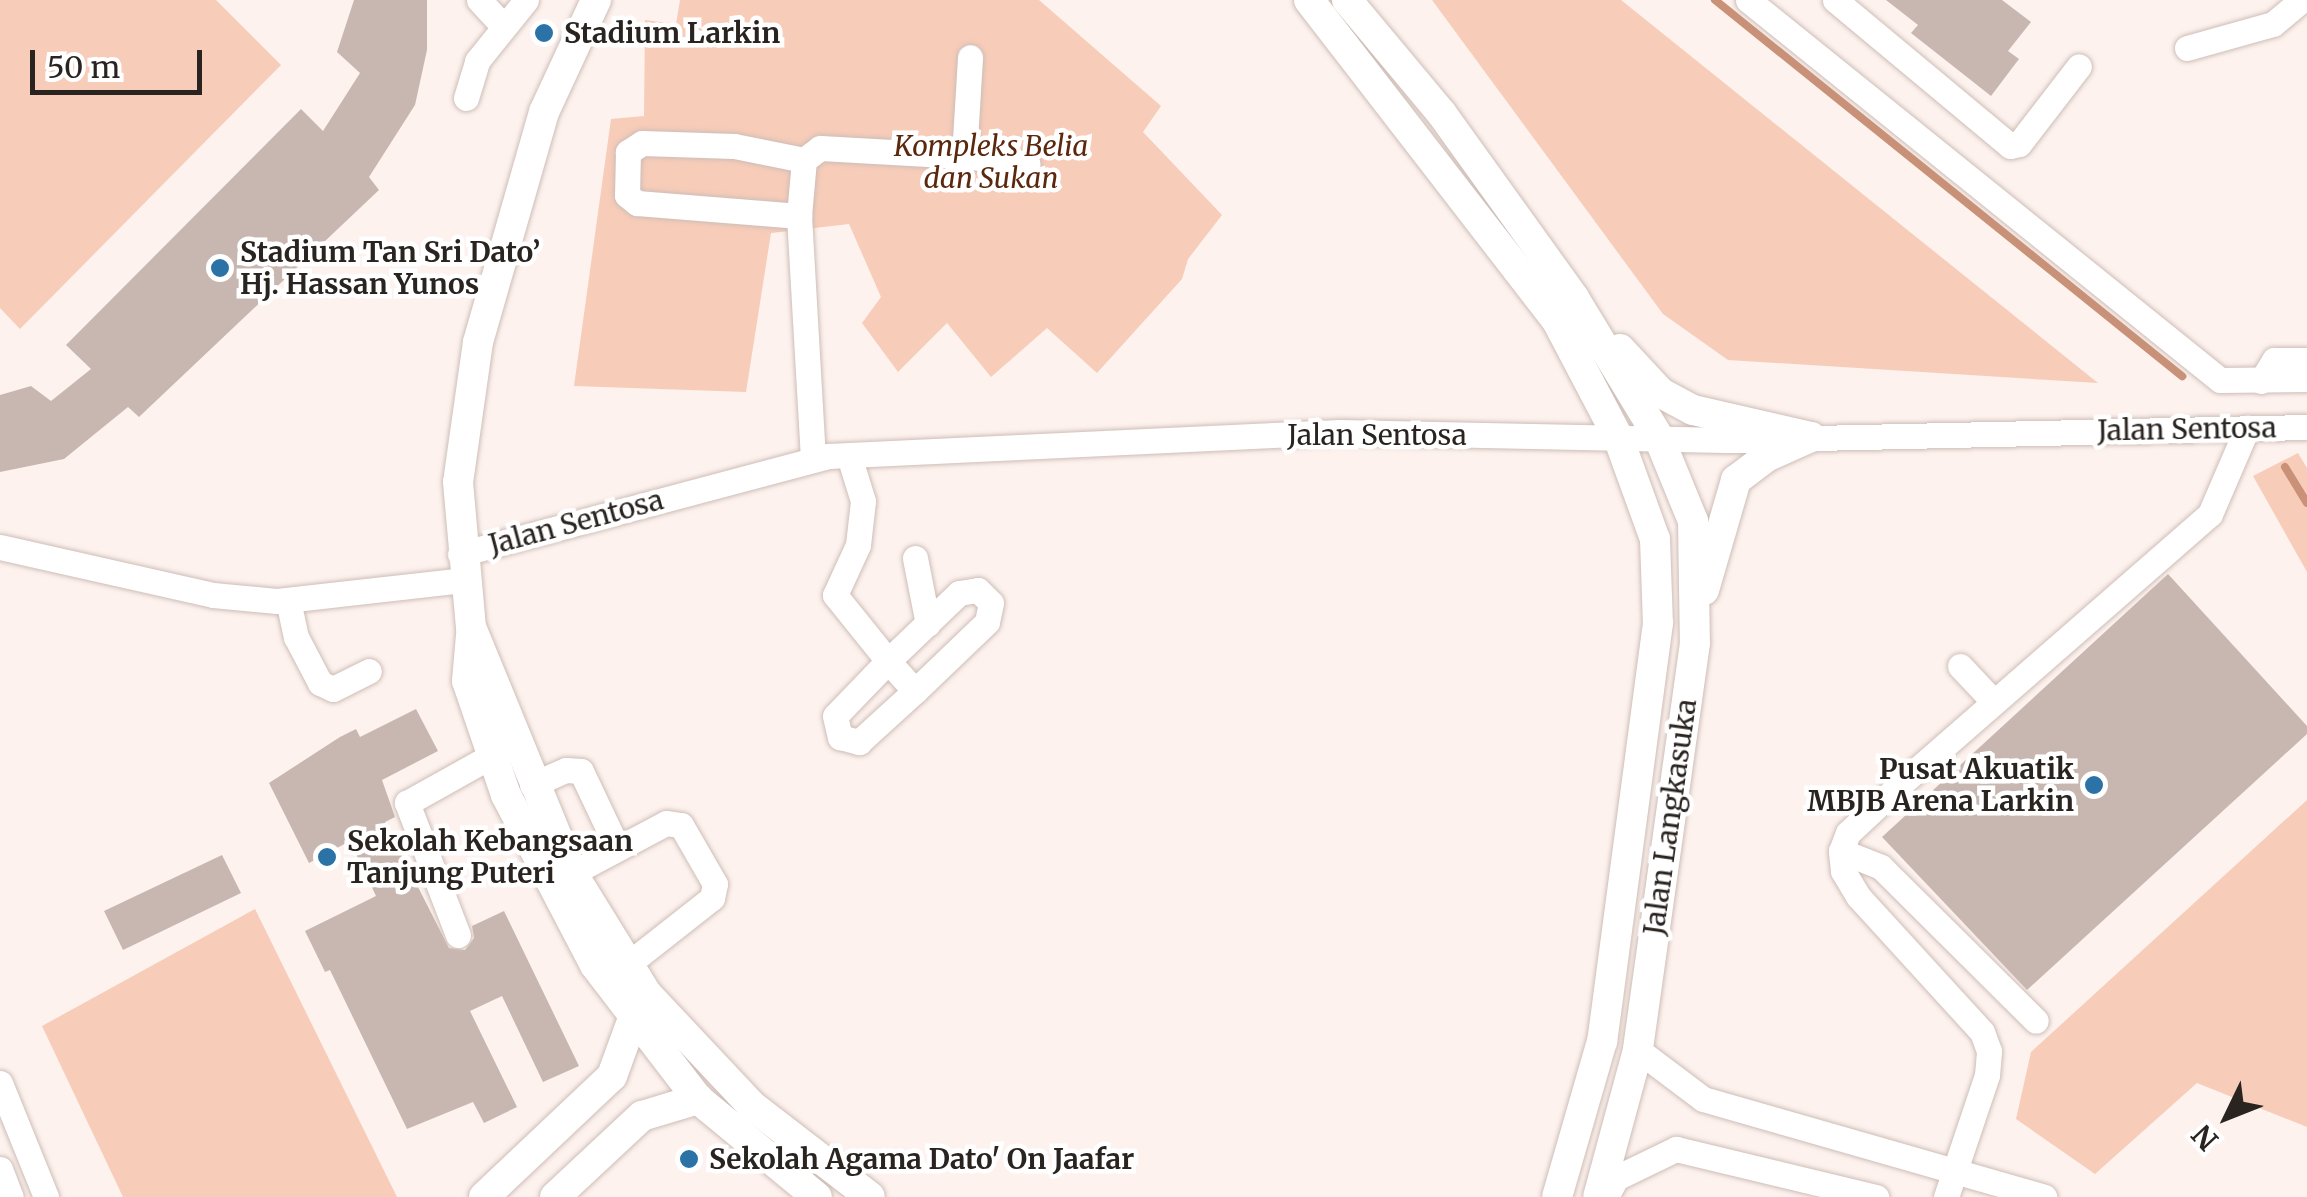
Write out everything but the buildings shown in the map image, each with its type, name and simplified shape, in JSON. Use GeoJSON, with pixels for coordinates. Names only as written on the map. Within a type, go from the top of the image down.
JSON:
{"type":"FeatureCollection","features":[{"type":"Feature","properties":{"kind":"main road"},"geometry":{"type":"LineString","coordinates":[[596,0],[544,112],[478,342],[458,482],[461,567],[471,627],[532,784],[572,873],[628,965],[688,1041],[751,1105],[870,1197]]}},
{"type":"Feature","properties":{"kind":"main road"},"geometry":{"type":"LineString","coordinates":[[1309,0],[1520,268],[1557,322],[1618,438],[1654,539],[1658,623],[1602,1041],[1557,1197]]}},
{"type":"Feature","properties":{"kind":"main road"},"geometry":{"type":"LineString","coordinates":[[1347,0],[1442,114],[1574,298],[1661,393],[1693,410],[1812,437]]}},
{"type":"Feature","properties":{"kind":"main road","name":"Jalan Langkasuka"},"geometry":{"type":"LineString","coordinates":[[1574,298],[1658,438],[1693,521],[1696,615],[1638,1050],[1598,1197]]}},
{"type":"Feature","properties":{"kind":"main road"},"geometry":{"type":"LineString","coordinates":[[1696,615],[1736,480],[1766,457],[1812,437]]}},
{"type":"Feature","properties":{"kind":"main road"},"geometry":{"type":"LineString","coordinates":[[471,627],[467,681],[491,756],[571,924],[632,1021],[698,1099],[818,1197]]}},
{"type":"Feature","properties":{"kind":"main road"},"geometry":{"type":"LineString","coordinates":[[484,1197],[612,1076],[632,1021]]}},
{"type":"Feature","properties":{"kind":"main road"},"geometry":{"type":"LineString","coordinates":[[555,1197],[642,1116],[698,1099]]}},
{"type":"Feature","properties":{"kind":"street"},"geometry":{"type":"LineString","coordinates":[[479,0],[502,25]]}},
{"type":"Feature","properties":{"kind":"street"},"geometry":{"type":"LineString","coordinates":[[466,98],[477,61],[502,25],[526,0]]}},
{"type":"Feature","properties":{"kind":"street"},"geometry":{"type":"LineString","coordinates":[[1748,0],[2214,375],[2307,379]]}},
{"type":"Feature","properties":{"kind":"street"},"geometry":{"type":"LineString","coordinates":[[1835,0],[2010,146],[2020,144],[2079,66]]}},
{"type":"Feature","properties":{"kind":"street"},"geometry":{"type":"LineString","coordinates":[[2186,48],[2273,24],[2302,0]]}},
{"type":"Feature","properties":{"kind":"street"},"geometry":{"type":"LineString","coordinates":[[964,156],[970,57]]}},
{"type":"Feature","properties":{"kind":"street"},"geometry":{"type":"LineString","coordinates":[[799,216],[637,203],[627,196],[628,152],[642,143],[734,146],[804,160]]}},
{"type":"Feature","properties":{"kind":"street"},"geometry":{"type":"LineString","coordinates":[[813,459],[799,216],[804,160],[820,148],[964,156],[1028,164]]}},
{"type":"Feature","properties":{"kind":"street"},"geometry":{"type":"LineString","coordinates":[[2261,380],[2274,360],[2307,360]]}},
{"type":"Feature","properties":{"kind":"street","name":"Jalan Sentosa"},"geometry":{"type":"LineString","coordinates":[[0,548],[213,595],[288,600],[461,567],[813,459],[848,456],[1339,432],[1658,438],[2307,427]]}},
{"type":"Feature","properties":{"kind":"street"},"geometry":{"type":"LineString","coordinates":[[1946,1197],[1988,1076],[1989,1051],[1982,1032],[1858,896],[1843,871],[1841,851],[1848,833],[1993,701],[2210,514],[2246,428]]}},
{"type":"Feature","properties":{"kind":"street"},"geometry":{"type":"LineString","coordinates":[[848,456],[863,501],[858,545],[834,594],[915,690]]}},
{"type":"Feature","properties":{"kind":"street"},"geometry":{"type":"LineString","coordinates":[[914,558],[928,624]]}},
{"type":"Feature","properties":{"kind":"street"},"geometry":{"type":"LineString","coordinates":[[965,590],[978,590],[991,603],[987,622],[859,742],[840,737],[834,716],[888,661],[965,590]]}},
{"type":"Feature","properties":{"kind":"street"},"geometry":{"type":"LineString","coordinates":[[288,600],[296,636],[320,684],[333,689],[369,671]]}},
{"type":"Feature","properties":{"kind":"street"},"geometry":{"type":"LineString","coordinates":[[1960,666],[1993,701]]}},
{"type":"Feature","properties":{"kind":"street"},"geometry":{"type":"LineString","coordinates":[[458,935],[407,802],[491,756]]}},
{"type":"Feature","properties":{"kind":"street"},"geometry":{"type":"LineString","coordinates":[[532,784],[566,770],[581,772],[617,847]]}},
{"type":"Feature","properties":{"kind":"street"},"geometry":{"type":"LineString","coordinates":[[572,873],[617,847],[675,822],[715,884],[704,907],[628,965]]}},
{"type":"Feature","properties":{"kind":"street"},"geometry":{"type":"LineString","coordinates":[[1841,851],[1881,867],[2036,1021]]}},
{"type":"Feature","properties":{"kind":"street"},"geometry":{"type":"LineString","coordinates":[[1638,1050],[1703,1099],[1954,1168],[2044,1197]]}},
{"type":"Feature","properties":{"kind":"street"},"geometry":{"type":"LineString","coordinates":[[0,1082],[46,1197]]}},
{"type":"Feature","properties":{"kind":"street"},"geometry":{"type":"LineString","coordinates":[[1606,1197],[1616,1178],[1676,1150],[1796,1188],[1876,1197]]}},
{"type":"Feature","properties":{"kind":"street"},"geometry":{"type":"LineString","coordinates":[[0,1169],[11,1197]]}},
{"type":"Feature","properties":{"kind":"green space"},"geometry":{"type":"Polygon","coordinates":[[[0,0],[216,0],[281,65],[20,329],[0,308],[0,0]]]}},
{"type":"Feature","properties":{"kind":"green space","name":"Kompleks Belia dan Sukan"},"geometry":{"type":"Polygon","coordinates":[[[680,0],[1039,0],[1161,106],[1143,132],[1222,215],[1188,259],[1182,279],[1097,373],[1047,328],[991,377],[947,323],[898,372],[862,323],[881,297],[849,224],[771,233],[746,392],[574,386],[611,119],[644,116],[645,20],[676,24],[680,0]]]}},
{"type":"Feature","properties":{"kind":"green space"},"geometry":{"type":"Polygon","coordinates":[[[1432,0],[1621,0],[2098,383],[1728,360],[1663,314],[1432,0]]]}},
{"type":"Feature","properties":{"kind":"green space"},"geometry":{"type":"Polygon","coordinates":[[[2298,453],[2307,468],[2307,572],[2253,476],[2298,453]]]}},
{"type":"Feature","properties":{"kind":"green space"},"geometry":{"type":"Polygon","coordinates":[[[2307,800],[2307,1127],[2197,1083],[2095,1174],[2016,1119],[2031,1052],[2307,800]]]}},
{"type":"Feature","properties":{"kind":"green space"},"geometry":{"type":"Polygon","coordinates":[[[255,909],[397,1197],[123,1197],[42,1026],[255,909]]]}},
{"type":"Feature","properties":{"kind":"waterway"},"geometry":{"type":"LineString","coordinates":[[1715,0],[2182,376]]}},
{"type":"Feature","properties":{"kind":"waterway"},"geometry":{"type":"LineString","coordinates":[[2285,467],[2307,503]]}},
{"type":"Feature","properties":{"kind":"place","name":"Stadium Larkin"},"geometry":{"type":"Point","coordinates":[544,33]}},
{"type":"Feature","properties":{"kind":"place","name":"Stadium Tan Sri Dato’ Hj. Hassan Yunos"},"geometry":{"type":"Point","coordinates":[220,268]}},
{"type":"Feature","properties":{"kind":"place","name":"Pusat Akuatik MBJB Arena Larkin"},"geometry":{"type":"Point","coordinates":[2094,785]}},
{"type":"Feature","properties":{"kind":"place","name":"Sekolah Kebangsaan Tanjung Puteri"},"geometry":{"type":"Point","coordinates":[327,857]}},
{"type":"Feature","properties":{"kind":"place","name":"Sekolah Agama Dato' On Jaafar"},"geometry":{"type":"Point","coordinates":[689,1159]}}]}
